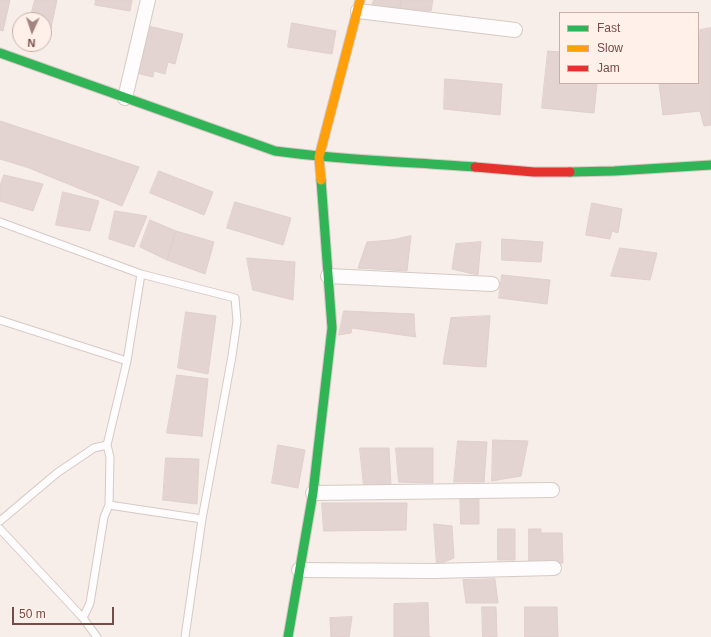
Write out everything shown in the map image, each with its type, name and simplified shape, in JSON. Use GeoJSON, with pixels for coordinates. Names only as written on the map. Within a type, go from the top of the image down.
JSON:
{"type":"FeatureCollection","features":[{"type":"Feature","properties":{"kind":"main road"},"geometry":{"type":"LineString","coordinates":[[288,637],[313,493],[332,328],[319,158],[359,6]]}},
{"type":"Feature","properties":{"kind":"main road"},"geometry":{"type":"LineString","coordinates":[[0,53],[275,151],[319,158],[397,161],[534,172],[614,171],[711,165]]}},
{"type":"Feature","properties":{"kind":"street"},"geometry":{"type":"LineString","coordinates":[[126,98],[148,0]]}},
{"type":"Feature","properties":{"kind":"street"},"geometry":{"type":"LineString","coordinates":[[359,6],[515,30]]}},
{"type":"Feature","properties":{"kind":"street"},"geometry":{"type":"LineString","coordinates":[[328,276],[492,284]]}},
{"type":"Feature","properties":{"kind":"street"},"geometry":{"type":"LineString","coordinates":[[313,493],[552,490]]}},
{"type":"Feature","properties":{"kind":"street"},"geometry":{"type":"LineString","coordinates":[[299,570],[554,568]]}},
{"type":"Feature","properties":{"kind":"lane"},"geometry":{"type":"LineString","coordinates":[[0,222],[141,274],[235,298],[237,321],[232,356],[202,519],[185,637]]}},
{"type":"Feature","properties":{"kind":"lane"},"geometry":{"type":"LineString","coordinates":[[83,618],[90,603],[104,516],[109,505],[110,457],[107,445],[127,361],[141,274]]}},
{"type":"Feature","properties":{"kind":"lane"},"geometry":{"type":"LineString","coordinates":[[0,320],[127,361]]}},
{"type":"Feature","properties":{"kind":"lane"},"geometry":{"type":"LineString","coordinates":[[0,521],[57,473],[94,448],[107,445]]}},
{"type":"Feature","properties":{"kind":"lane"},"geometry":{"type":"LineString","coordinates":[[109,505],[202,519]]}},
{"type":"Feature","properties":{"kind":"lane"},"geometry":{"type":"LineString","coordinates":[[0,530],[83,618],[97,637]]}},
{"type":"Feature","properties":{"kind":"building"},"geometry":{"type":"Polygon","coordinates":[[[0,0],[10,0],[3,31],[0,30],[0,0]]]}},
{"type":"Feature","properties":{"kind":"building"},"geometry":{"type":"Polygon","coordinates":[[[35,0],[57,0],[52,23],[52,12],[32,12],[35,0]]]}},
{"type":"Feature","properties":{"kind":"building"},"geometry":{"type":"Polygon","coordinates":[[[96,0],[132,0],[130,11],[95,5],[96,0]]]}},
{"type":"Feature","properties":{"kind":"building"},"geometry":{"type":"Polygon","coordinates":[[[374,0],[402,0],[400,9],[371,8],[374,0]]]}},
{"type":"Feature","properties":{"kind":"building"},"geometry":{"type":"Polygon","coordinates":[[[402,0],[433,0],[431,11],[400,9],[402,0]]]}},
{"type":"Feature","properties":{"kind":"building"},"geometry":{"type":"Polygon","coordinates":[[[292,23],[336,31],[332,54],[288,47],[292,23]]]}},
{"type":"Feature","properties":{"kind":"building"},"geometry":{"type":"Polygon","coordinates":[[[148,26],[183,34],[175,64],[168,62],[165,74],[154,71],[153,77],[136,73],[148,26]]]}},
{"type":"Feature","properties":{"kind":"building"},"geometry":{"type":"Polygon","coordinates":[[[711,28],[711,125],[704,126],[700,111],[663,115],[659,84],[699,84],[700,30],[711,28]]]}},
{"type":"Feature","properties":{"kind":"building"},"geometry":{"type":"Polygon","coordinates":[[[548,51],[559,52],[559,84],[597,84],[594,113],[542,108],[548,51]]]}},
{"type":"Feature","properties":{"kind":"building"},"geometry":{"type":"Polygon","coordinates":[[[445,79],[502,84],[500,115],[444,109],[445,79]]]}},
{"type":"Feature","properties":{"kind":"building"},"geometry":{"type":"Polygon","coordinates":[[[0,121],[139,167],[122,206],[29,168],[0,159],[0,121]]]}},
{"type":"Feature","properties":{"kind":"building"},"geometry":{"type":"Polygon","coordinates":[[[159,171],[213,192],[204,215],[150,193],[159,171]]]}},
{"type":"Feature","properties":{"kind":"building"},"geometry":{"type":"Polygon","coordinates":[[[4,175],[43,184],[33,211],[0,201],[0,186],[4,175]]]}},
{"type":"Feature","properties":{"kind":"building"},"geometry":{"type":"Polygon","coordinates":[[[63,192],[99,201],[90,231],[56,225],[63,192]]]}},
{"type":"Feature","properties":{"kind":"building"},"geometry":{"type":"Polygon","coordinates":[[[235,202],[291,218],[283,245],[227,228],[235,202]]]}},
{"type":"Feature","properties":{"kind":"building"},"geometry":{"type":"Polygon","coordinates":[[[592,203],[622,209],[618,233],[612,231],[610,239],[586,235],[592,203]]]}},
{"type":"Feature","properties":{"kind":"building"},"geometry":{"type":"Polygon","coordinates":[[[115,211],[147,216],[134,247],[109,239],[115,211]]]}},
{"type":"Feature","properties":{"kind":"building"},"geometry":{"type":"Polygon","coordinates":[[[150,220],[176,231],[167,260],[140,247],[150,220]]]}},
{"type":"Feature","properties":{"kind":"building"},"geometry":{"type":"Polygon","coordinates":[[[176,231],[214,242],[205,274],[167,260],[176,231]]]}},
{"type":"Feature","properties":{"kind":"building"},"geometry":{"type":"Polygon","coordinates":[[[411,236],[407,271],[358,268],[367,242],[391,240],[411,236]]]}},
{"type":"Feature","properties":{"kind":"building"},"geometry":{"type":"Polygon","coordinates":[[[502,239],[543,242],[541,262],[502,260],[502,239]]]}},
{"type":"Feature","properties":{"kind":"building"},"geometry":{"type":"Polygon","coordinates":[[[481,242],[478,275],[452,269],[456,244],[481,242]]]}},
{"type":"Feature","properties":{"kind":"building"},"geometry":{"type":"Polygon","coordinates":[[[620,248],[657,253],[650,280],[611,276],[620,248]]]}},
{"type":"Feature","properties":{"kind":"building"},"geometry":{"type":"Polygon","coordinates":[[[247,258],[295,262],[293,300],[253,290],[247,258]]]}},
{"type":"Feature","properties":{"kind":"building"},"geometry":{"type":"Polygon","coordinates":[[[502,275],[550,280],[547,304],[499,298],[502,275]]]}},
{"type":"Feature","properties":{"kind":"building"},"geometry":{"type":"Polygon","coordinates":[[[344,311],[414,314],[416,337],[352,328],[351,333],[339,335],[344,311]]]}},
{"type":"Feature","properties":{"kind":"building"},"geometry":{"type":"Polygon","coordinates":[[[186,312],[216,316],[208,374],[178,368],[186,312]]]}},
{"type":"Feature","properties":{"kind":"building"},"geometry":{"type":"Polygon","coordinates":[[[490,316],[486,367],[443,364],[451,318],[490,316]]]}},
{"type":"Feature","properties":{"kind":"building"},"geometry":{"type":"Polygon","coordinates":[[[177,375],[208,379],[202,437],[167,433],[177,375]]]}},
{"type":"Feature","properties":{"kind":"building"},"geometry":{"type":"Polygon","coordinates":[[[493,440],[528,441],[521,476],[492,481],[493,440]]]}},
{"type":"Feature","properties":{"kind":"building"},"geometry":{"type":"Polygon","coordinates":[[[458,441],[487,442],[484,482],[454,482],[458,441]]]}},
{"type":"Feature","properties":{"kind":"building"},"geometry":{"type":"Polygon","coordinates":[[[278,445],[305,450],[298,488],[272,483],[278,445]]]}},
{"type":"Feature","properties":{"kind":"building"},"geometry":{"type":"Polygon","coordinates":[[[360,448],[389,448],[391,485],[364,487],[360,448]]]}},
{"type":"Feature","properties":{"kind":"building"},"geometry":{"type":"Polygon","coordinates":[[[396,448],[433,448],[433,483],[399,482],[396,448]]]}},
{"type":"Feature","properties":{"kind":"building"},"geometry":{"type":"Polygon","coordinates":[[[166,458],[199,459],[197,504],[163,500],[166,458]]]}},
{"type":"Feature","properties":{"kind":"building"},"geometry":{"type":"Polygon","coordinates":[[[460,494],[479,494],[479,524],[461,524],[460,494]]]}},
{"type":"Feature","properties":{"kind":"building"},"geometry":{"type":"Polygon","coordinates":[[[322,503],[407,503],[406,530],[324,531],[322,503]]]}},
{"type":"Feature","properties":{"kind":"building"},"geometry":{"type":"Polygon","coordinates":[[[434,524],[452,526],[454,558],[437,565],[434,524]]]}},
{"type":"Feature","properties":{"kind":"building"},"geometry":{"type":"Polygon","coordinates":[[[498,529],[515,529],[515,560],[498,560],[498,529]]]}},
{"type":"Feature","properties":{"kind":"building"},"geometry":{"type":"Polygon","coordinates":[[[529,529],[541,529],[541,533],[562,533],[563,563],[529,564],[529,529]]]}},
{"type":"Feature","properties":{"kind":"building"},"geometry":{"type":"Polygon","coordinates":[[[495,579],[498,603],[466,603],[463,580],[495,579]]]}},
{"type":"Feature","properties":{"kind":"building"},"geometry":{"type":"Polygon","coordinates":[[[428,603],[429,636],[431,637],[394,637],[394,604],[428,603]]]}},
{"type":"Feature","properties":{"kind":"building"},"geometry":{"type":"Polygon","coordinates":[[[482,607],[496,607],[497,637],[483,637],[482,607]]]}},
{"type":"Feature","properties":{"kind":"building"},"geometry":{"type":"Polygon","coordinates":[[[525,607],[557,607],[558,637],[525,637],[525,607]]]}},
{"type":"Feature","properties":{"kind":"building"},"geometry":{"type":"Polygon","coordinates":[[[352,617],[349,637],[331,637],[330,618],[352,617]]]}},
{"type":"Feature","properties":{"kind":"traffic: fast"},"geometry":{"type":"LineString","coordinates":[[0,53],[275,151],[350,159],[475,167]]}},
{"type":"Feature","properties":{"kind":"traffic: fast"},"geometry":{"type":"LineString","coordinates":[[570,172],[711,165]]}},
{"type":"Feature","properties":{"kind":"traffic: fast"},"geometry":{"type":"LineString","coordinates":[[288,637],[313,493],[332,328],[321,180]]}},
{"type":"Feature","properties":{"kind":"traffic: slow"},"geometry":{"type":"LineString","coordinates":[[321,180],[319,157],[360,0]]}},
{"type":"Feature","properties":{"kind":"traffic: jam"},"geometry":{"type":"LineString","coordinates":[[475,167],[534,172],[570,172]]}}]}
